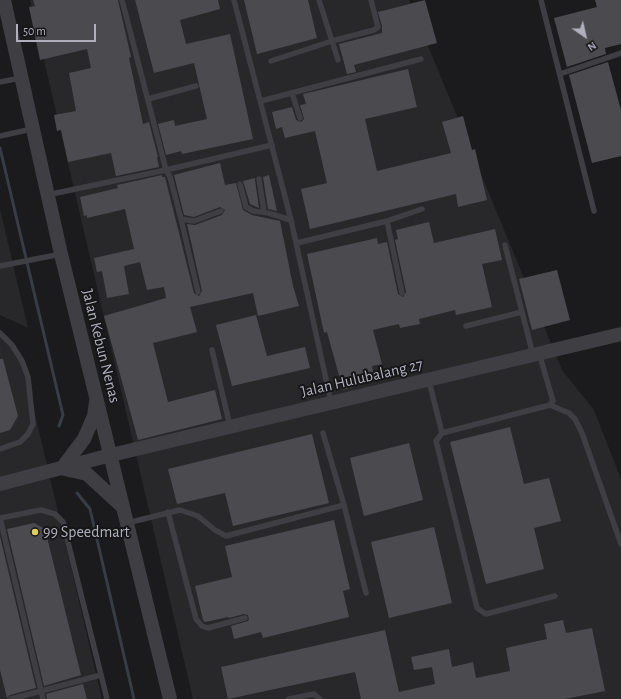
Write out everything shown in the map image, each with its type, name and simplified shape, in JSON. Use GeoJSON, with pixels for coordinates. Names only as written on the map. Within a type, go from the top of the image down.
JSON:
{"type":"FeatureCollection","features":[{"type":"Feature","properties":{"kind":"street","name":"Jalan Kebun Nenas"},"geometry":{"type":"LineString","coordinates":[[4,0],[6,25],[21,78],[61,254],[170,699]]}},
{"type":"Feature","properties":{"kind":"street","name":"Jalan Hulubalang 27"},"geometry":{"type":"LineString","coordinates":[[0,484],[111,455],[621,334]]}},
{"type":"Feature","properties":{"kind":"street"},"geometry":{"type":"LineString","coordinates":[[96,398],[94,416],[84,440],[68,466],[87,474],[123,507]]}},
{"type":"Feature","properties":{"kind":"lane"},"geometry":{"type":"LineString","coordinates":[[122,0],[166,170],[170,177],[181,219],[198,292]]}},
{"type":"Feature","properties":{"kind":"lane"},"geometry":{"type":"LineString","coordinates":[[234,0],[297,243],[331,403]]}},
{"type":"Feature","properties":{"kind":"lane"},"geometry":{"type":"LineString","coordinates":[[318,0],[338,60]]}},
{"type":"Feature","properties":{"kind":"lane"},"geometry":{"type":"LineString","coordinates":[[271,61],[332,41],[374,30],[378,27],[371,0]]}},
{"type":"Feature","properties":{"kind":"lane"},"geometry":{"type":"LineString","coordinates":[[541,0],[594,211]]}},
{"type":"Feature","properties":{"kind":"lane"},"geometry":{"type":"LineString","coordinates":[[560,74],[621,53]]}},
{"type":"Feature","properties":{"kind":"lane"},"geometry":{"type":"LineString","coordinates":[[261,101],[421,59]]}},
{"type":"Feature","properties":{"kind":"lane"},"geometry":{"type":"LineString","coordinates":[[0,82],[21,78]]}},
{"type":"Feature","properties":{"kind":"lane"},"geometry":{"type":"LineString","coordinates":[[148,99],[196,86]]}},
{"type":"Feature","properties":{"kind":"lane"},"geometry":{"type":"LineString","coordinates":[[292,93],[300,118]]}},
{"type":"Feature","properties":{"kind":"lane"},"geometry":{"type":"LineString","coordinates":[[2,136],[32,129]]}},
{"type":"Feature","properties":{"kind":"lane"},"geometry":{"type":"LineString","coordinates":[[47,195],[272,146]]}},
{"type":"Feature","properties":{"kind":"lane"},"geometry":{"type":"LineString","coordinates":[[258,179],[264,212]]}},
{"type":"Feature","properties":{"kind":"lane"},"geometry":{"type":"LineString","coordinates":[[240,184],[246,207],[253,211],[264,212],[291,220]]}},
{"type":"Feature","properties":{"kind":"lane"},"geometry":{"type":"LineString","coordinates":[[297,243],[387,221],[422,210]]}},
{"type":"Feature","properties":{"kind":"lane"},"geometry":{"type":"LineString","coordinates":[[181,219],[194,221],[221,212]]}},
{"type":"Feature","properties":{"kind":"lane"},"geometry":{"type":"LineString","coordinates":[[387,221],[402,294]]}},
{"type":"Feature","properties":{"kind":"lane"},"geometry":{"type":"LineString","coordinates":[[505,244],[522,312],[553,401],[550,405]]}},
{"type":"Feature","properties":{"kind":"lane"},"geometry":{"type":"LineString","coordinates":[[0,266],[61,254]]}},
{"type":"Feature","properties":{"kind":"lane"},"geometry":{"type":"LineString","coordinates":[[466,326],[522,312]]}},
{"type":"Feature","properties":{"kind":"lane"},"geometry":{"type":"LineString","coordinates":[[0,333],[12,345],[22,361],[28,378],[33,424],[28,434],[20,442],[0,449]]}},
{"type":"Feature","properties":{"kind":"lane"},"geometry":{"type":"LineString","coordinates":[[212,350],[230,427]]}},
{"type":"Feature","properties":{"kind":"lane"},"geometry":{"type":"LineString","coordinates":[[429,379],[442,433]]}},
{"type":"Feature","properties":{"kind":"lane"},"geometry":{"type":"LineString","coordinates":[[555,596],[486,614],[477,608],[436,441],[442,433],[550,405],[569,413],[575,419],[582,434],[621,544]]}},
{"type":"Feature","properties":{"kind":"lane"},"geometry":{"type":"LineString","coordinates":[[323,432],[344,505],[366,593]]}},
{"type":"Feature","properties":{"kind":"lane"},"geometry":{"type":"LineString","coordinates":[[127,523],[180,510],[198,516],[215,530],[226,536],[344,505]]}},
{"type":"Feature","properties":{"kind":"lane"},"geometry":{"type":"LineString","coordinates":[[43,699],[0,518],[41,510],[55,514],[63,522],[107,699]]}},
{"type":"Feature","properties":{"kind":"lane"},"geometry":{"type":"LineString","coordinates":[[168,512],[196,619],[202,626],[208,628],[245,618]]}},
{"type":"Feature","properties":{"kind":"lane"},"geometry":{"type":"LineString","coordinates":[[11,699],[101,675]]}},
{"type":"Feature","properties":{"kind":"lane"},"geometry":{"type":"LineString","coordinates":[[289,699],[314,694],[320,699]]}},
{"type":"Feature","properties":{"kind":"shaded area"},"geometry":{"type":"Polygon","coordinates":[[[30,0],[409,0],[562,370],[594,410],[621,479],[621,699],[193,699],[30,0]]]}},
{"type":"Feature","properties":{"kind":"shaded area"},"geometry":{"type":"Polygon","coordinates":[[[0,209],[28,328],[0,315],[0,209]]]}},
{"type":"Feature","properties":{"kind":"shaded area"},"geometry":{"type":"Polygon","coordinates":[[[0,336],[12,348],[21,362],[26,376],[102,699],[0,699],[0,336]]]}},
{"type":"Feature","properties":{"kind":"building"},"geometry":{"type":"Polygon","coordinates":[[[33,0],[118,0],[131,57],[129,58],[143,124],[149,122],[159,167],[116,176],[111,153],[68,162],[61,130],[57,131],[54,115],[76,111],[69,73],[91,68],[87,49],[40,60],[29,7],[35,6],[33,0]]]}},
{"type":"Feature","properties":{"kind":"building"},"geometry":{"type":"Polygon","coordinates":[[[135,0],[218,0],[220,9],[180,20],[186,44],[230,34],[253,139],[182,154],[181,151],[166,155],[158,124],[174,120],[175,126],[207,119],[194,63],[154,73],[135,0]]]}},
{"type":"Feature","properties":{"kind":"building"},"geometry":{"type":"Polygon","coordinates":[[[244,0],[308,0],[317,38],[257,54],[244,0]]]}},
{"type":"Feature","properties":{"kind":"building"},"geometry":{"type":"Polygon","coordinates":[[[425,0],[437,43],[354,65],[356,72],[347,74],[339,44],[382,33],[382,26],[378,12],[425,0]]]}},
{"type":"Feature","properties":{"kind":"building"},"geometry":{"type":"Polygon","coordinates":[[[595,0],[621,0],[621,44],[605,48],[606,54],[567,67],[554,18],[597,7],[595,0]]]}},
{"type":"Feature","properties":{"kind":"building"},"geometry":{"type":"Polygon","coordinates":[[[608,62],[621,110],[621,156],[592,163],[569,75],[608,62]]]}},
{"type":"Feature","properties":{"kind":"building"},"geometry":{"type":"Polygon","coordinates":[[[408,69],[417,107],[365,119],[377,171],[451,153],[442,122],[463,116],[472,150],[475,149],[487,200],[458,207],[456,194],[310,229],[301,189],[327,183],[315,131],[285,138],[282,127],[276,129],[272,112],[292,107],[296,120],[301,122],[304,119],[300,105],[306,104],[303,94],[408,69]]]}},
{"type":"Feature","properties":{"kind":"building"},"geometry":{"type":"Polygon","coordinates":[[[220,163],[225,185],[236,183],[243,210],[252,215],[280,221],[293,286],[299,306],[258,316],[253,293],[190,307],[197,332],[153,343],[168,402],[215,390],[222,419],[138,440],[104,316],[166,298],[164,287],[147,290],[140,262],[124,266],[129,294],[107,298],[102,271],[97,272],[94,258],[134,249],[125,209],[87,218],[87,215],[84,216],[80,197],[118,188],[117,185],[162,175],[162,177],[165,177],[194,293],[199,296],[202,291],[187,224],[195,225],[222,215],[225,210],[220,207],[194,217],[184,215],[174,175],[220,163]]]}},
{"type":"Feature","properties":{"kind":"building"},"geometry":{"type":"Polygon","coordinates":[[[269,175],[277,211],[268,209],[263,177],[269,175]]]}},
{"type":"Feature","properties":{"kind":"building"},"geometry":{"type":"Polygon","coordinates":[[[255,178],[259,208],[250,204],[243,181],[255,178]]]}},
{"type":"Feature","properties":{"kind":"building"},"geometry":{"type":"Polygon","coordinates":[[[429,222],[434,243],[495,229],[502,260],[482,264],[492,307],[456,315],[455,310],[419,319],[420,324],[400,328],[399,324],[373,330],[382,364],[372,366],[375,380],[343,390],[327,332],[324,333],[307,254],[377,238],[378,244],[387,242],[398,294],[403,297],[406,292],[395,240],[398,239],[396,230],[429,222]]]}},
{"type":"Feature","properties":{"kind":"building"},"geometry":{"type":"Polygon","coordinates":[[[557,270],[570,320],[532,330],[519,279],[557,270]]]}},
{"type":"Feature","properties":{"kind":"building"},"geometry":{"type":"Polygon","coordinates":[[[256,315],[267,356],[305,347],[310,368],[232,386],[216,325],[256,315]]]}},
{"type":"Feature","properties":{"kind":"building"},"geometry":{"type":"Polygon","coordinates":[[[0,359],[3,359],[18,416],[10,430],[0,433],[0,359]]]}},
{"type":"Feature","properties":{"kind":"building"},"geometry":{"type":"Polygon","coordinates":[[[510,427],[524,484],[549,478],[561,521],[534,528],[544,569],[486,584],[450,442],[510,427]]]}},
{"type":"Feature","properties":{"kind":"building"},"geometry":{"type":"Polygon","coordinates":[[[312,434],[329,503],[233,526],[225,493],[177,504],[168,469],[312,434]]]}},
{"type":"Feature","properties":{"kind":"building"},"geometry":{"type":"Polygon","coordinates":[[[409,443],[423,500],[364,516],[350,458],[409,443]]]}},
{"type":"Feature","properties":{"kind":"building"},"geometry":{"type":"Polygon","coordinates":[[[334,520],[350,589],[343,591],[349,617],[263,638],[261,632],[234,639],[231,626],[248,621],[248,615],[244,614],[205,622],[203,620],[195,586],[232,577],[225,546],[334,520]]]}},
{"type":"Feature","properties":{"kind":"building"},"geometry":{"type":"Polygon","coordinates":[[[34,523],[45,529],[81,675],[44,686],[7,529],[34,523]]]}},
{"type":"Feature","properties":{"kind":"building"},"geometry":{"type":"Polygon","coordinates":[[[434,527],[452,603],[389,618],[371,542],[434,527]]]}},
{"type":"Feature","properties":{"kind":"building"},"geometry":{"type":"Polygon","coordinates":[[[0,536],[36,688],[10,695],[7,698],[0,670],[0,536]]]}},
{"type":"Feature","properties":{"kind":"building"},"geometry":{"type":"Polygon","coordinates":[[[563,620],[566,633],[592,628],[605,691],[565,699],[361,699],[355,672],[228,699],[221,667],[385,630],[399,692],[435,684],[432,667],[414,670],[411,657],[449,649],[452,667],[473,662],[476,678],[510,671],[506,648],[547,639],[544,624],[563,620]]]}},
{"type":"Feature","properties":{"kind":"building"},"geometry":{"type":"Polygon","coordinates":[[[83,684],[87,699],[47,699],[46,694],[83,684]]]}},
{"type":"Feature","properties":{"kind":"waterway"},"geometry":{"type":"LineString","coordinates":[[0,148],[63,415],[59,426]]}},
{"type":"Feature","properties":{"kind":"waterway"},"geometry":{"type":"LineString","coordinates":[[77,493],[90,509],[134,699]]}},
{"type":"Feature","properties":{"kind":"place","name":"99 Speedmart"},"geometry":{"type":"Point","coordinates":[35,532]}}]}
